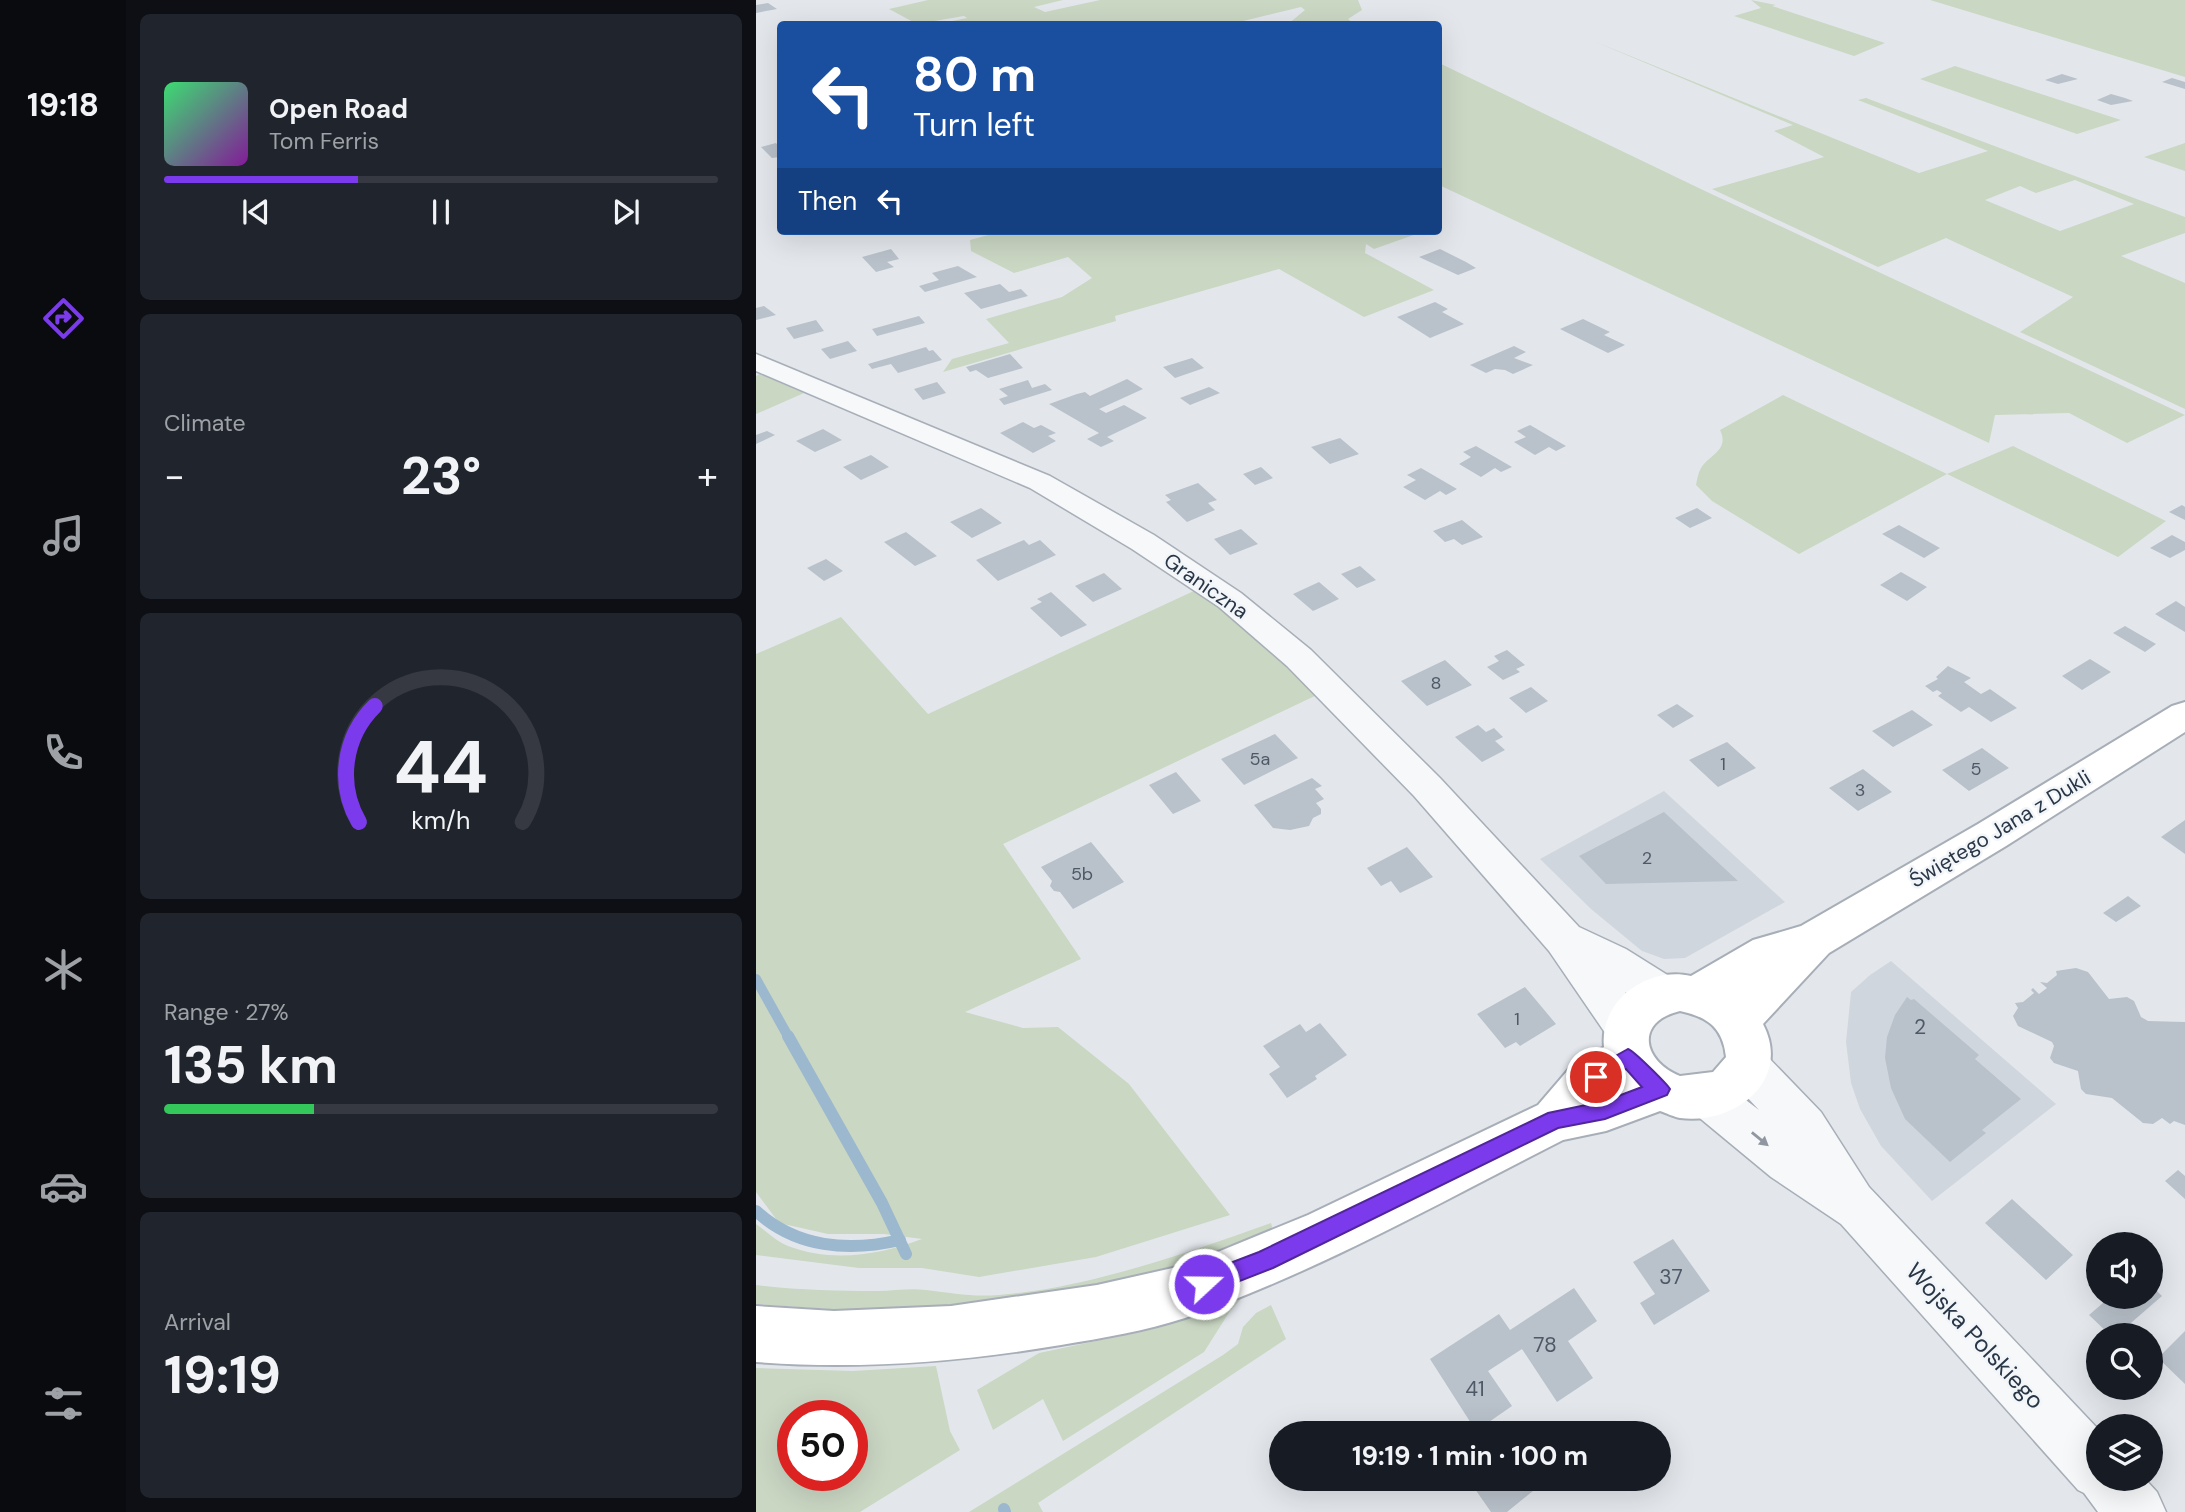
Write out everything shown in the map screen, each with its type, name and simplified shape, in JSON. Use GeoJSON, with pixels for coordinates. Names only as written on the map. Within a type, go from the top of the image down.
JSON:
{"type":"FeatureCollection","features":[{"type":"Feature","properties":{"kind":"main road","name":"Świętego Jana z Dukli"},"geometry":{"type":"LineString","coordinates":[[1739,1020],[1759,995],[1813,941],[2002,829],[2185,715]]}},
{"type":"Feature","properties":{"kind":"main road","name":"Świętego Jana z Dukli"},"geometry":{"type":"LineString","coordinates":[[1680,994],[1769,952],[1813,941]]}},
{"type":"Feature","properties":{"kind":"main road"},"geometry":{"type":"LineString","coordinates":[[1680,994],[1723,1005],[1739,1020],[1749,1046],[1746,1066],[1732,1085],[1706,1096],[1683,1096],[1638,1058],[1629,1018],[1642,1003],[1680,994]]}},
{"type":"Feature","properties":{"kind":"main road"},"geometry":{"type":"LineString","coordinates":[[756,1335],[849,1340],[974,1332],[1142,1303],[1184,1292],[1265,1261],[1555,1120],[1605,1110],[1638,1058]]}},
{"type":"Feature","properties":{"kind":"street","name":"Graniczna"},"geometry":{"type":"LineString","coordinates":[[756,362],[1040,482],[1143,542],[1230,600],[1299,658],[1427,787],[1564,939],[1638,1058]]}},
{"type":"Feature","properties":{"kind":"street","name":"Graniczna"},"geometry":{"type":"LineString","coordinates":[[1564,939],[1680,994]]}},
{"type":"Feature","properties":{"kind":"street","name":"Wojska Polskiego"},"geometry":{"type":"LineString","coordinates":[[1746,1066],[1804,1127],[1852,1202],[2086,1457]]}},
{"type":"Feature","properties":{"kind":"street","name":"Wojska Polskiego"},"geometry":{"type":"LineString","coordinates":[[1706,1096],[1788,1162],[1852,1202]]}},
{"type":"Feature","properties":{"kind":"street"},"geometry":{"type":"LineString","coordinates":[[2118,1491],[2137,1512]]}},
{"type":"Feature","properties":{"kind":"shaded area"},"geometry":{"type":"Polygon","coordinates":[[[1664,791],[1785,902],[1685,958],[1664,959],[1642,951],[1591,909],[1540,859],[1664,791]]]}},
{"type":"Feature","properties":{"kind":"shaded area"},"geometry":{"type":"Polygon","coordinates":[[[1891,961],[2056,1104],[1932,1201],[1881,1146],[1860,1109],[1851,1083],[1846,1042],[1851,992],[1891,961]]]}},
{"type":"Feature","properties":{"kind":"green space"},"geometry":{"type":"Polygon","coordinates":[[[928,0],[1063,0],[1034,7],[1045,12],[1100,0],[1358,0],[1362,10],[1348,19],[1350,21],[1292,21],[1305,10],[1301,7],[1243,21],[952,21],[967,18],[964,16],[935,21],[911,21],[889,9],[928,0]]]}},
{"type":"Feature","properties":{"kind":"green space"},"geometry":{"type":"Polygon","coordinates":[[[1751,0],[1776,5],[1772,6],[1885,43],[1854,56],[1734,16],[1761,8],[1751,0]]]}},
{"type":"Feature","properties":{"kind":"green space"},"geometry":{"type":"Polygon","coordinates":[[[1930,0],[2185,0],[2185,77],[1930,0]]]}},
{"type":"Feature","properties":{"kind":"green space"},"geometry":{"type":"Polygon","coordinates":[[[1591,40],[1919,173],[1988,151],[1858,100],[1866,98],[2185,217],[2185,233],[2121,256],[2185,283],[2185,409],[2020,332],[2073,297],[1946,238],[1878,267],[1712,189],[1824,157],[1774,131],[1793,125],[1591,40]],[[2075,180],[2036,193],[2020,186],[1985,200],[2060,231],[2134,204],[2075,180]]]}},
{"type":"Feature","properties":{"kind":"green space"},"geometry":{"type":"Polygon","coordinates":[[[1442,64],[1705,191],[2185,415],[2127,443],[2069,413],[1995,415],[1989,443],[1442,186],[1442,64]]]}},
{"type":"Feature","properties":{"kind":"green space"},"geometry":{"type":"Polygon","coordinates":[[[1955,66],[2121,120],[2077,134],[1920,79],[1955,66]]]}},
{"type":"Feature","properties":{"kind":"green space"},"geometry":{"type":"Polygon","coordinates":[[[2185,143],[2185,171],[2144,157],[2185,143]]]}},
{"type":"Feature","properties":{"kind":"green space"},"geometry":{"type":"Polygon","coordinates":[[[988,235],[1414,235],[1374,249],[1366,244],[1365,253],[1434,290],[1364,317],[1279,269],[1115,316],[1116,321],[943,372],[952,359],[1009,343],[986,319],[1062,297],[1092,278],[1068,257],[1014,273],[971,251],[970,240],[988,235]]]}},
{"type":"Feature","properties":{"kind":"green space"},"geometry":{"type":"Polygon","coordinates":[[[760,374],[804,393],[756,414],[756,376],[760,374]]]}},
{"type":"Feature","properties":{"kind":"green space"},"geometry":{"type":"Polygon","coordinates":[[[1783,395],[1947,474],[1799,554],[1712,501],[1696,485],[1701,468],[1722,443],[1720,430],[1783,395]]]}},
{"type":"Feature","properties":{"kind":"green space"},"geometry":{"type":"Polygon","coordinates":[[[2013,446],[2166,521],[2118,557],[1947,474],[2013,446]]]}},
{"type":"Feature","properties":{"kind":"green space"},"geometry":{"type":"Polygon","coordinates":[[[1196,590],[1263,641],[1319,694],[1003,844],[1081,959],[965,1012],[1023,1028],[1058,1027],[1129,1084],[1230,1215],[1096,1257],[979,1277],[922,1268],[859,1268],[756,1255],[756,1224],[784,1244],[822,1254],[873,1253],[922,1239],[884,1234],[828,1234],[779,1223],[756,1192],[756,654],[841,617],[928,714],[1196,590]]]}},
{"type":"Feature","properties":{"kind":"green space"},"geometry":{"type":"Polygon","coordinates":[[[1271,1223],[1273,1230],[1170,1267],[1048,1295],[972,1306],[887,1313],[756,1304],[756,1285],[832,1290],[920,1289],[979,1295],[1033,1291],[1137,1268],[1271,1223]]]}},
{"type":"Feature","properties":{"kind":"green space"},"geometry":{"type":"Polygon","coordinates":[[[1241,1299],[1230,1311],[1204,1352],[1063,1441],[1043,1399],[993,1430],[977,1390],[1039,1353],[1144,1331],[1241,1299]]]}},
{"type":"Feature","properties":{"kind":"green space"},"geometry":{"type":"Polygon","coordinates":[[[1271,1305],[1286,1339],[1038,1503],[1043,1512],[969,1512],[1223,1355],[1238,1344],[1243,1327],[1256,1313],[1271,1305]]]}},
{"type":"Feature","properties":{"kind":"green space"},"geometry":{"type":"Polygon","coordinates":[[[936,1366],[950,1431],[960,1450],[860,1512],[756,1512],[756,1368],[853,1371],[936,1366]]]}},
{"type":"Feature","properties":{"kind":"building"},"geometry":{"type":"Polygon","coordinates":[[[768,3],[777,9],[756,13],[756,5],[768,3]]]}},
{"type":"Feature","properties":{"kind":"building"},"geometry":{"type":"Polygon","coordinates":[[[2062,74],[2078,79],[2058,84],[2045,80],[2062,74]]]}},
{"type":"Feature","properties":{"kind":"building"},"geometry":{"type":"Polygon","coordinates":[[[2172,78],[2185,82],[2185,89],[2162,82],[2172,78]]]}},
{"type":"Feature","properties":{"kind":"building"},"geometry":{"type":"Polygon","coordinates":[[[2111,94],[2133,101],[2111,105],[2097,100],[2111,94]]]}},
{"type":"Feature","properties":{"kind":"building"},"geometry":{"type":"Polygon","coordinates":[[[776,143],[777,157],[772,158],[761,147],[776,143]]]}},
{"type":"Feature","properties":{"kind":"building"},"geometry":{"type":"Polygon","coordinates":[[[891,249],[899,259],[887,262],[894,267],[876,272],[862,257],[891,249]]]}},
{"type":"Feature","properties":{"kind":"building"},"geometry":{"type":"Polygon","coordinates":[[[1440,249],[1476,268],[1458,275],[1419,257],[1440,249]]]}},
{"type":"Feature","properties":{"kind":"building"},"geometry":{"type":"Polygon","coordinates":[[[958,266],[977,277],[925,292],[919,286],[939,280],[932,273],[958,266]]]}},
{"type":"Feature","properties":{"kind":"building"},"geometry":{"type":"Polygon","coordinates":[[[1000,284],[1009,292],[1021,289],[1028,296],[981,309],[964,293],[1000,284]]]}},
{"type":"Feature","properties":{"kind":"building"},"geometry":{"type":"Polygon","coordinates":[[[1435,302],[1448,309],[1442,312],[1464,324],[1430,338],[1397,317],[1435,302]]]}},
{"type":"Feature","properties":{"kind":"building"},"geometry":{"type":"Polygon","coordinates":[[[764,306],[776,315],[756,320],[756,308],[764,306]]]}},
{"type":"Feature","properties":{"kind":"building"},"geometry":{"type":"Polygon","coordinates":[[[919,316],[925,323],[877,336],[872,329],[919,316]]]}},
{"type":"Feature","properties":{"kind":"building"},"geometry":{"type":"Polygon","coordinates":[[[1583,319],[1610,332],[1604,335],[1625,345],[1608,353],[1560,329],[1583,319]]]}},
{"type":"Feature","properties":{"kind":"building"},"geometry":{"type":"Polygon","coordinates":[[[816,320],[824,331],[794,339],[786,328],[816,320]]]}},
{"type":"Feature","properties":{"kind":"building"},"geometry":{"type":"Polygon","coordinates":[[[848,341],[857,351],[830,359],[821,349],[848,341]]]}},
{"type":"Feature","properties":{"kind":"building"},"geometry":{"type":"Polygon","coordinates":[[[1514,346],[1526,352],[1514,358],[1533,365],[1513,374],[1495,369],[1486,373],[1470,365],[1514,346]]]}},
{"type":"Feature","properties":{"kind":"building"},"geometry":{"type":"Polygon","coordinates":[[[926,347],[942,360],[898,373],[891,364],[872,369],[868,364],[926,347]]]}},
{"type":"Feature","properties":{"kind":"building"},"geometry":{"type":"Polygon","coordinates":[[[1010,354],[1023,368],[988,378],[976,370],[970,372],[966,367],[1010,354]]]}},
{"type":"Feature","properties":{"kind":"building"},"geometry":{"type":"Polygon","coordinates":[[[1192,358],[1204,368],[1175,378],[1163,367],[1192,358]]]}},
{"type":"Feature","properties":{"kind":"building"},"geometry":{"type":"Polygon","coordinates":[[[1127,379],[1143,389],[1099,409],[1106,413],[1124,405],[1147,418],[1107,437],[1114,441],[1101,447],[1087,439],[1099,433],[1049,404],[1085,392],[1090,396],[1127,379]]]}},
{"type":"Feature","properties":{"kind":"building"},"geometry":{"type":"Polygon","coordinates":[[[1028,380],[1032,388],[1045,384],[1052,390],[1004,405],[999,399],[1008,396],[999,389],[1028,380]]]}},
{"type":"Feature","properties":{"kind":"building"},"geometry":{"type":"Polygon","coordinates":[[[937,382],[946,393],[923,400],[914,389],[937,382]]]}},
{"type":"Feature","properties":{"kind":"building"},"geometry":{"type":"Polygon","coordinates":[[[1209,387],[1220,393],[1190,405],[1180,398],[1209,387]]]}},
{"type":"Feature","properties":{"kind":"building"},"geometry":{"type":"Polygon","coordinates":[[[1023,422],[1034,428],[1041,425],[1056,433],[1048,436],[1056,441],[1033,453],[1000,433],[1023,422]]]}},
{"type":"Feature","properties":{"kind":"building"},"geometry":{"type":"Polygon","coordinates":[[[1530,425],[1566,446],[1556,451],[1549,447],[1535,455],[1514,442],[1526,437],[1517,431],[1530,425]]]}},
{"type":"Feature","properties":{"kind":"building"},"geometry":{"type":"Polygon","coordinates":[[[823,429],[842,440],[815,452],[796,441],[823,429]]]}},
{"type":"Feature","properties":{"kind":"building"},"geometry":{"type":"Polygon","coordinates":[[[767,431],[775,435],[756,444],[756,435],[767,431]]]}},
{"type":"Feature","properties":{"kind":"building"},"geometry":{"type":"Polygon","coordinates":[[[1340,438],[1359,454],[1330,464],[1311,447],[1340,438]]]}},
{"type":"Feature","properties":{"kind":"building"},"geometry":{"type":"Polygon","coordinates":[[[1476,446],[1512,467],[1501,472],[1495,468],[1481,477],[1459,464],[1471,457],[1463,452],[1476,446]]]}},
{"type":"Feature","properties":{"kind":"building"},"geometry":{"type":"Polygon","coordinates":[[[871,455],[889,467],[861,480],[843,467],[871,455]]]}},
{"type":"Feature","properties":{"kind":"building"},"geometry":{"type":"Polygon","coordinates":[[[1261,467],[1273,478],[1255,485],[1243,474],[1261,467]]]}},
{"type":"Feature","properties":{"kind":"building"},"geometry":{"type":"Polygon","coordinates":[[[1421,468],[1457,489],[1446,495],[1440,491],[1425,500],[1403,487],[1416,480],[1407,475],[1421,468]]]}},
{"type":"Feature","properties":{"kind":"building"},"geometry":{"type":"Polygon","coordinates":[[[1198,483],[1217,500],[1208,503],[1215,510],[1187,522],[1166,502],[1171,500],[1165,495],[1198,483]]]}},
{"type":"Feature","properties":{"kind":"building"},"geometry":{"type":"Polygon","coordinates":[[[2182,505],[2185,507],[2185,520],[2169,512],[2182,505]]]}},
{"type":"Feature","properties":{"kind":"building"},"geometry":{"type":"Polygon","coordinates":[[[981,508],[1002,523],[972,538],[950,522],[981,508]]]}},
{"type":"Feature","properties":{"kind":"building"},"geometry":{"type":"Polygon","coordinates":[[[1697,508],[1712,518],[1690,528],[1675,518],[1697,508]]]}},
{"type":"Feature","properties":{"kind":"building"},"geometry":{"type":"Polygon","coordinates":[[[1462,520],[1483,537],[1462,545],[1454,539],[1445,542],[1433,531],[1462,520]]]}},
{"type":"Feature","properties":{"kind":"building"},"geometry":{"type":"Polygon","coordinates":[[[1899,525],[1940,548],[1924,558],[1882,534],[1899,525]]]}},
{"type":"Feature","properties":{"kind":"building"},"geometry":{"type":"Polygon","coordinates":[[[1241,529],[1258,544],[1230,555],[1214,539],[1241,529]]]}},
{"type":"Feature","properties":{"kind":"building"},"geometry":{"type":"Polygon","coordinates":[[[906,532],[937,556],[915,566],[884,542],[906,532]]]}},
{"type":"Feature","properties":{"kind":"building"},"geometry":{"type":"Polygon","coordinates":[[[2172,535],[2185,542],[2185,550],[2170,558],[2150,548],[2172,535]]]}},
{"type":"Feature","properties":{"kind":"building"},"geometry":{"type":"Polygon","coordinates":[[[1024,540],[1029,545],[1040,540],[1056,555],[998,581],[976,560],[1024,540]]]}},
{"type":"Feature","properties":{"kind":"building"},"geometry":{"type":"Polygon","coordinates":[[[826,559],[843,571],[824,581],[807,568],[826,559]]]}},
{"type":"Feature","properties":{"kind":"building"},"geometry":{"type":"Polygon","coordinates":[[[1360,566],[1376,580],[1357,588],[1341,574],[1360,566]]]}},
{"type":"Feature","properties":{"kind":"building"},"geometry":{"type":"Polygon","coordinates":[[[1901,572],[1927,587],[1907,601],[1880,585],[1901,572]]]}},
{"type":"Feature","properties":{"kind":"building"},"geometry":{"type":"Polygon","coordinates":[[[1104,573],[1122,589],[1093,602],[1075,586],[1104,573]]]}},
{"type":"Feature","properties":{"kind":"building"},"geometry":{"type":"Polygon","coordinates":[[[1319,582],[1339,599],[1313,611],[1293,594],[1319,582]]]}},
{"type":"Feature","properties":{"kind":"building"},"geometry":{"type":"Polygon","coordinates":[[[1051,592],[1087,625],[1061,637],[1030,608],[1042,602],[1037,599],[1051,592]]]}},
{"type":"Feature","properties":{"kind":"building"},"geometry":{"type":"Polygon","coordinates":[[[2176,601],[2185,607],[2185,632],[2155,614],[2176,601]]]}},
{"type":"Feature","properties":{"kind":"building"},"geometry":{"type":"Polygon","coordinates":[[[2125,626],[2156,644],[2145,652],[2113,633],[2125,626]]]}},
{"type":"Feature","properties":{"kind":"building"},"geometry":{"type":"Polygon","coordinates":[[[1507,650],[1525,665],[1516,669],[1520,672],[1503,680],[1487,667],[1499,661],[1494,656],[1507,650]]]}},
{"type":"Feature","properties":{"kind":"building"},"geometry":{"type":"Polygon","coordinates":[[[2090,659],[2111,672],[2082,690],[2062,676],[2090,659]]]}},
{"type":"Feature","properties":{"kind":"building"},"geometry":{"type":"Polygon","coordinates":[[[1445,660],[1472,685],[1427,706],[1401,681],[1445,660]]]}},
{"type":"Feature","properties":{"kind":"building"},"geometry":{"type":"Polygon","coordinates":[[[1948,666],[1971,678],[1964,682],[1981,694],[1990,689],[2017,708],[1991,722],[1969,707],[1961,712],[1938,696],[1942,693],[1937,690],[1933,692],[1925,686],[1938,679],[1936,677],[1948,666]]]}},
{"type":"Feature","properties":{"kind":"building"},"geometry":{"type":"Polygon","coordinates":[[[1531,687],[1548,701],[1526,713],[1509,698],[1531,687]]]}},
{"type":"Feature","properties":{"kind":"building"},"geometry":{"type":"Polygon","coordinates":[[[1677,704],[1694,716],[1673,728],[1657,715],[1677,704]]]}},
{"type":"Feature","properties":{"kind":"building"},"geometry":{"type":"Polygon","coordinates":[[[1912,710],[1933,725],[1893,747],[1872,731],[1912,710]]]}},
{"type":"Feature","properties":{"kind":"building"},"geometry":{"type":"Polygon","coordinates":[[[1478,725],[1486,732],[1494,728],[1503,737],[1495,741],[1505,750],[1482,762],[1455,737],[1478,725]]]}},
{"type":"Feature","properties":{"kind":"building"},"geometry":{"type":"Polygon","coordinates":[[[1275,734],[1298,758],[1244,785],[1221,759],[1275,734]]]}},
{"type":"Feature","properties":{"kind":"building"},"geometry":{"type":"Polygon","coordinates":[[[1727,742],[1756,768],[1718,787],[1689,760],[1727,742]]]}},
{"type":"Feature","properties":{"kind":"building"},"geometry":{"type":"Polygon","coordinates":[[[1982,748],[2009,768],[1969,791],[1942,770],[1982,748]]]}},
{"type":"Feature","properties":{"kind":"building"},"geometry":{"type":"Polygon","coordinates":[[[1863,769],[1892,792],[1858,811],[1829,788],[1863,769]]]}},
{"type":"Feature","properties":{"kind":"building"},"geometry":{"type":"Polygon","coordinates":[[[1176,772],[1201,801],[1173,814],[1149,785],[1176,772]]]}},
{"type":"Feature","properties":{"kind":"building"},"geometry":{"type":"Polygon","coordinates":[[[1312,778],[1322,786],[1315,789],[1324,799],[1316,803],[1321,814],[1313,818],[1309,826],[1290,830],[1273,828],[1254,805],[1312,778]]]}},
{"type":"Feature","properties":{"kind":"building"},"geometry":{"type":"Polygon","coordinates":[[[1664,812],[1738,881],[1606,884],[1579,856],[1664,812]]]}},
{"type":"Feature","properties":{"kind":"building"},"geometry":{"type":"Polygon","coordinates":[[[2185,820],[2185,854],[2161,837],[2185,820]]]}},
{"type":"Feature","properties":{"kind":"building"},"geometry":{"type":"Polygon","coordinates":[[[1091,842],[1124,882],[1073,909],[1060,892],[1054,891],[1050,886],[1052,881],[1041,867],[1091,842]]]}},
{"type":"Feature","properties":{"kind":"building"},"geometry":{"type":"Polygon","coordinates":[[[1407,847],[1433,877],[1400,893],[1391,881],[1381,886],[1367,868],[1407,847]]]}},
{"type":"Feature","properties":{"kind":"building"},"geometry":{"type":"Polygon","coordinates":[[[2128,896],[2141,906],[2116,922],[2103,913],[2128,896]]]}},
{"type":"Feature","properties":{"kind":"building"},"geometry":{"type":"Polygon","coordinates":[[[2076,968],[2088,972],[2109,999],[2127,997],[2134,1001],[2141,1017],[2148,1021],[2185,1022],[2185,1125],[2174,1121],[2170,1124],[2162,1118],[2153,1124],[2143,1123],[2112,1098],[2086,1094],[2081,1089],[2078,1071],[2054,1063],[2050,1058],[2054,1046],[2052,1042],[2018,1026],[2013,1016],[2018,1008],[2015,1003],[2023,1002],[2034,993],[2031,990],[2033,988],[2039,994],[2047,988],[2040,982],[2047,983],[2057,975],[2056,971],[2076,968]]]}},
{"type":"Feature","properties":{"kind":"building"},"geometry":{"type":"Polygon","coordinates":[[[1525,987],[1556,1024],[1520,1046],[1516,1042],[1505,1048],[1477,1014],[1525,987]]]}},
{"type":"Feature","properties":{"kind":"building"},"geometry":{"type":"Polygon","coordinates":[[[1907,997],[1914,999],[1979,1055],[1975,1059],[2021,1099],[1982,1130],[1986,1133],[1950,1162],[1905,1119],[1891,1088],[1885,1058],[1887,1037],[1895,1015],[1907,997]]]}},
{"type":"Feature","properties":{"kind":"building"},"geometry":{"type":"Polygon","coordinates":[[[1320,1023],[1347,1055],[1287,1098],[1269,1074],[1280,1067],[1263,1046],[1300,1024],[1306,1032],[1320,1023]]]}},
{"type":"Feature","properties":{"kind":"building"},"geometry":{"type":"Polygon","coordinates":[[[2178,1170],[2185,1176],[2185,1199],[2165,1181],[2178,1170]]]}},
{"type":"Feature","properties":{"kind":"building"},"geometry":{"type":"Polygon","coordinates":[[[2012,1199],[2073,1255],[2046,1280],[1985,1223],[2012,1199]]]}},
{"type":"Feature","properties":{"kind":"building"},"geometry":{"type":"Polygon","coordinates":[[[1673,1239],[1710,1291],[1654,1325],[1640,1303],[1655,1294],[1633,1262],[1673,1239]]]}},
{"type":"Feature","properties":{"kind":"building"},"geometry":{"type":"Polygon","coordinates":[[[1574,1288],[1597,1321],[1568,1341],[1593,1378],[1557,1402],[1522,1349],[1488,1371],[1512,1406],[1490,1421],[1470,1421],[1430,1359],[1499,1314],[1510,1330],[1574,1288]]]}},
{"type":"Feature","properties":{"kind":"building"},"geometry":{"type":"Polygon","coordinates":[[[2096,1309],[2147,1309],[2131,1323],[2097,1323],[2089,1315],[2096,1309]]]}},
{"type":"Feature","properties":{"kind":"building"},"geometry":{"type":"Polygon","coordinates":[[[2185,1331],[2185,1384],[2163,1363],[2163,1353],[2185,1331]]]}},
{"type":"Feature","properties":{"kind":"building"},"geometry":{"type":"Polygon","coordinates":[[[1476,1491],[1533,1491],[1507,1512],[1491,1512],[1476,1491]]]}},
{"type":"Feature","properties":{"kind":"waterway"},"geometry":{"type":"LineString","coordinates":[[756,979],[789,1038]]}},
{"type":"Feature","properties":{"kind":"waterway"},"geometry":{"type":"LineString","coordinates":[[788,1036],[882,1203],[899,1240]]}},
{"type":"Feature","properties":{"kind":"waterway"},"geometry":{"type":"LineString","coordinates":[[756,1211],[788,1233],[824,1244],[862,1246],[899,1240]]}},
{"type":"Feature","properties":{"kind":"waterway"},"geometry":{"type":"LineString","coordinates":[[899,1240],[906,1254]]}},
{"type":"Feature","properties":{"kind":"route"},"geometry":{"type":"LineString","coordinates":[[1204,1284],[1265,1261],[1555,1120],[1605,1110],[1660,1089],[1649,1083],[1628,1057],[1596,1077]]}}]}
